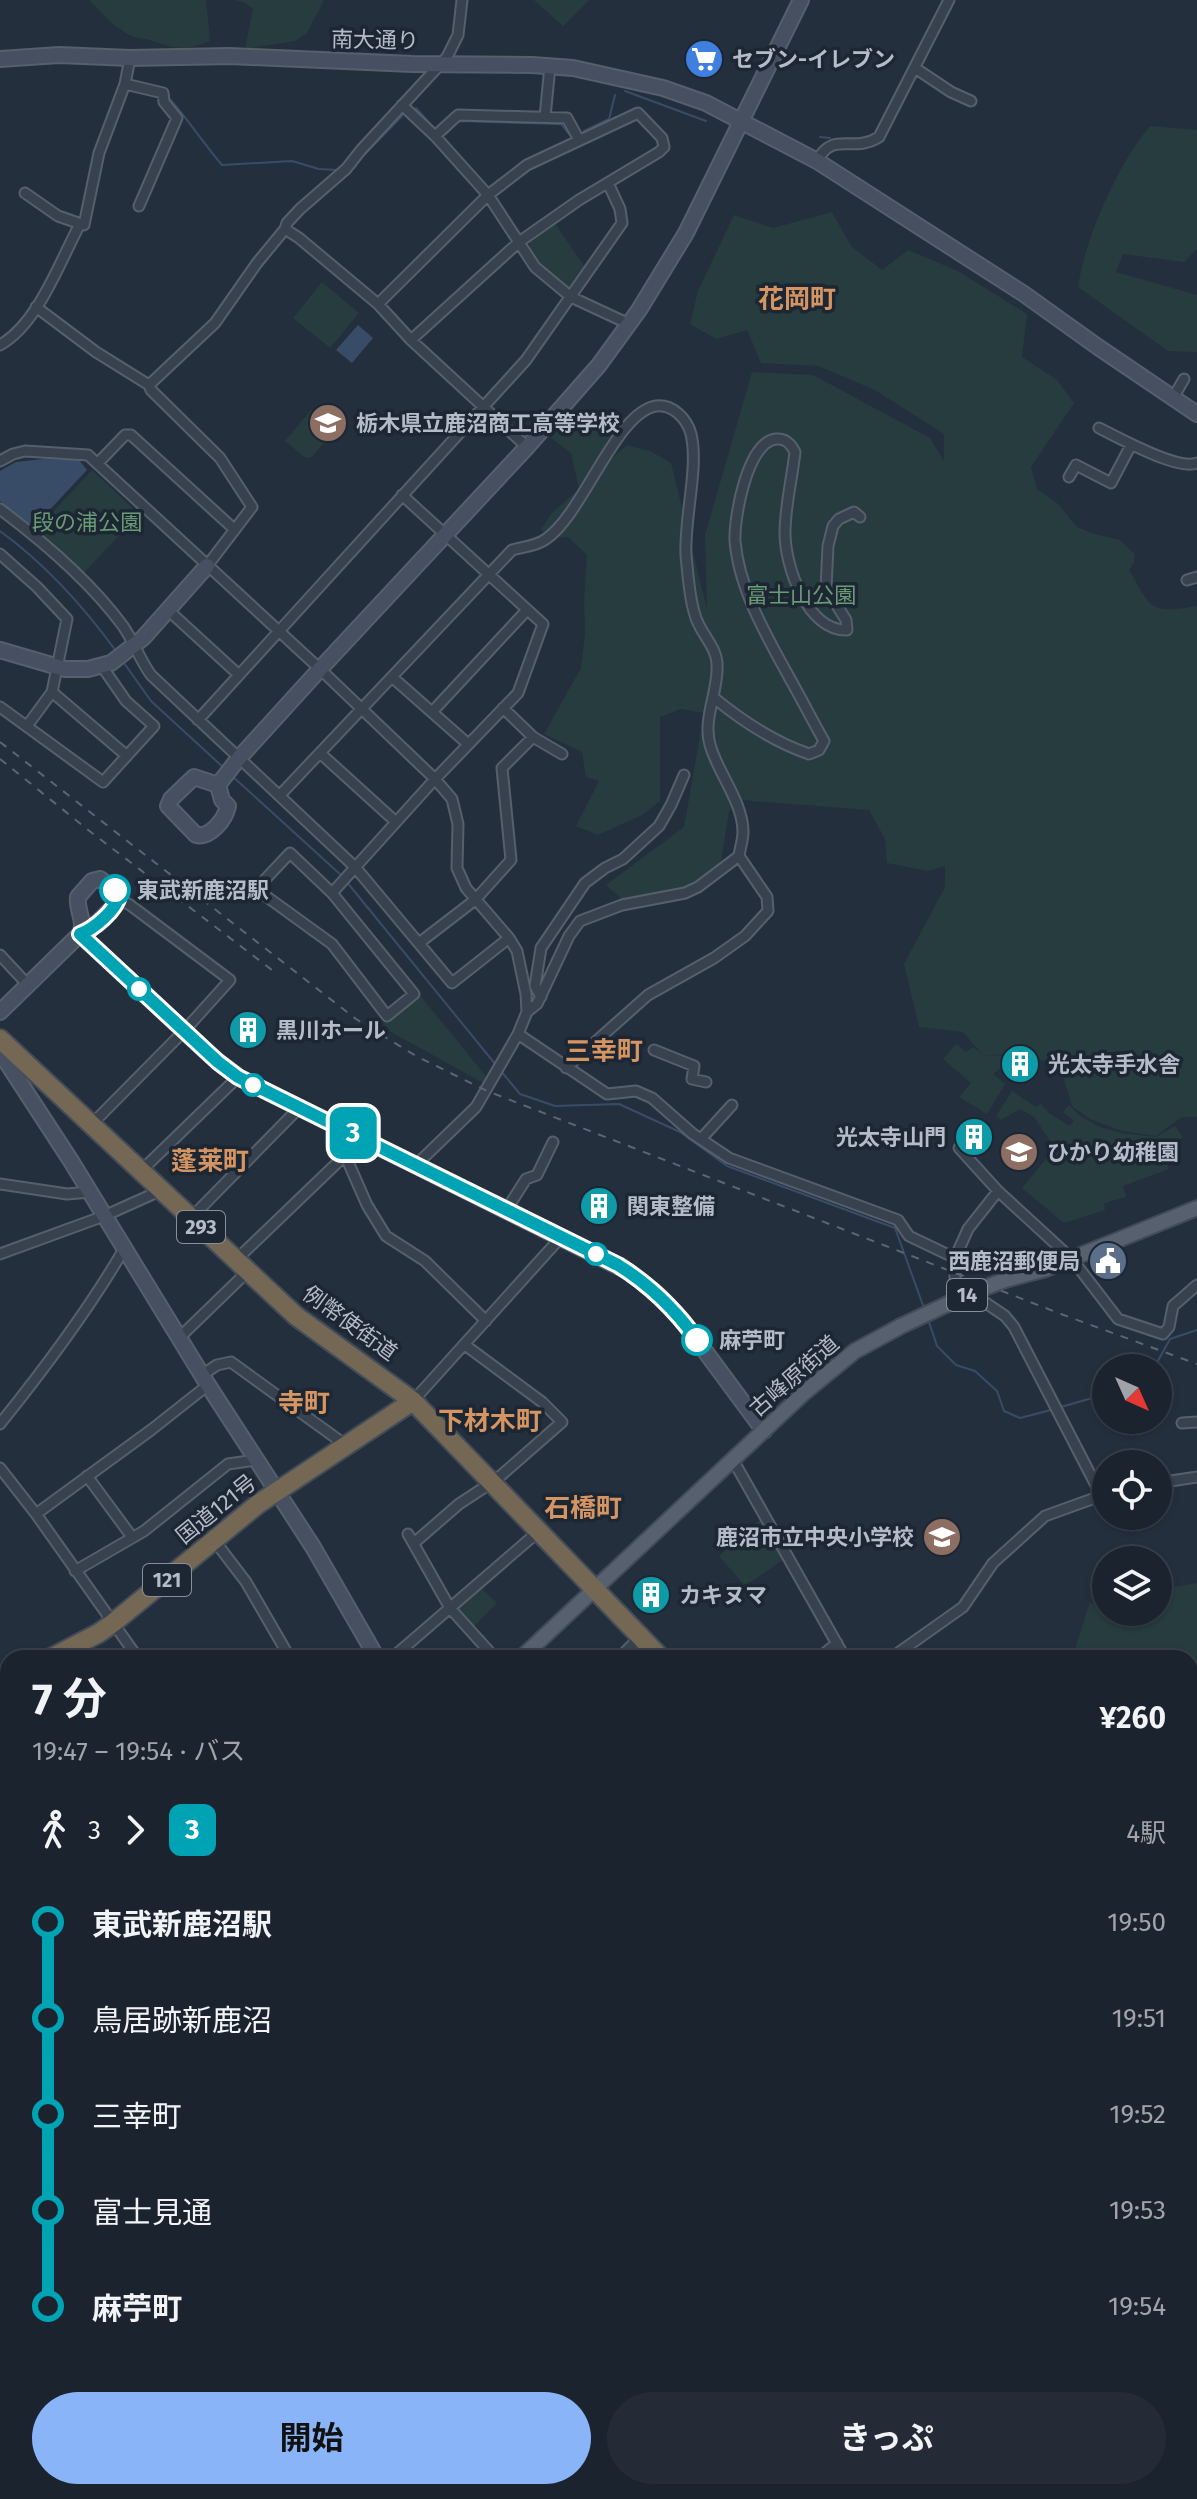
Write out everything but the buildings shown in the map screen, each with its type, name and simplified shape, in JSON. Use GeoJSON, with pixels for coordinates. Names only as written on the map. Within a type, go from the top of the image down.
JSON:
{"type":"FeatureCollection","features":[{"type":"Feature","properties":{"kind":"highway","name":"例幣使街道"},"geometry":{"type":"LineString","coordinates":[[0,1039],[307,1325],[413,1401],[654,1650]]}},
{"type":"Feature","properties":{"kind":"highway","name":"国道121号"},"geometry":{"type":"LineString","coordinates":[[65,1650],[113,1623],[275,1492],[413,1401]]}},
{"type":"Feature","properties":{"kind":"main road","name":"古峰原街道"},"geometry":{"type":"LineString","coordinates":[[530,1650],[821,1377],[855,1351],[971,1293],[1072,1259],[1197,1208]]}},
{"type":"Feature","properties":{"kind":"street"},"geometry":{"type":"LineString","coordinates":[[149,385],[215,323],[287,223],[346,169],[442,63],[458,35],[462,0]]}},
{"type":"Feature","properties":{"kind":"street"},"geometry":{"type":"LineString","coordinates":[[228,809],[221,798],[220,782],[320,669],[527,447],[599,365],[629,324],[686,233],[801,0]]}},
{"type":"Feature","properties":{"kind":"street"},"geometry":{"type":"LineString","coordinates":[[817,161],[821,152],[835,143],[861,145],[879,137],[949,0]]}},
{"type":"Feature","properties":{"kind":"street","name":"南大通り"},"geometry":{"type":"LineString","coordinates":[[0,59],[59,55],[130,58],[230,56],[396,64],[550,66],[599,73],[663,88],[706,103],[817,161],[1024,294],[1197,414]]}},
{"type":"Feature","properties":{"kind":"street"},"geometry":{"type":"LineString","coordinates":[[25,193],[58,216],[84,225],[99,153],[125,84],[130,58]]}},
{"type":"Feature","properties":{"kind":"street"},"geometry":{"type":"LineString","coordinates":[[545,117],[550,66]]}},
{"type":"Feature","properties":{"kind":"street"},"geometry":{"type":"LineString","coordinates":[[915,68],[951,92],[971,101]]}},
{"type":"Feature","properties":{"kind":"street"},"geometry":{"type":"LineString","coordinates":[[125,84],[163,93],[164,102],[177,118],[139,206]]}},
{"type":"Feature","properties":{"kind":"street"},"geometry":{"type":"LineString","coordinates":[[402,105],[435,136],[488,195],[535,267],[571,297],[629,324]]}},
{"type":"Feature","properties":{"kind":"street"},"geometry":{"type":"LineString","coordinates":[[378,304],[488,195],[527,165],[638,113],[662,138],[664,147],[659,152],[579,200],[519,242],[411,340]]}},
{"type":"Feature","properties":{"kind":"street"},"geometry":{"type":"LineString","coordinates":[[435,136],[458,115],[545,117],[567,118],[579,140]]}},
{"type":"Feature","properties":{"kind":"street"},"geometry":{"type":"LineString","coordinates":[[198,720],[526,360],[622,223],[620,209],[608,183]]}},
{"type":"Feature","properties":{"kind":"street"},"geometry":{"type":"LineString","coordinates":[[0,345],[22,326],[36,307],[80,224]]}},
{"type":"Feature","properties":{"kind":"street"},"geometry":{"type":"LineString","coordinates":[[285,229],[378,304],[411,340],[527,447]]}},
{"type":"Feature","properties":{"kind":"street"},"geometry":{"type":"LineString","coordinates":[[0,650],[57,668],[76,670],[106,664],[132,649],[207,566],[252,507],[220,458],[149,385],[96,352],[36,307]]}},
{"type":"Feature","properties":{"kind":"street"},"geometry":{"type":"LineString","coordinates":[[1173,398],[1184,379]]}},
{"type":"Feature","properties":{"kind":"street"},"geometry":{"type":"LineString","coordinates":[[280,795],[512,550],[546,540],[559,527],[624,428],[654,406],[676,412],[691,435],[692,472],[686,555],[694,614],[717,664],[708,717],[710,746],[733,794],[743,830],[739,856],[767,897],[768,911],[745,936],[714,958],[648,995],[566,1068]]}},
{"type":"Feature","properties":{"kind":"street"},"geometry":{"type":"LineString","coordinates":[[1099,428],[1151,454],[1188,465],[1197,463]]}},
{"type":"Feature","properties":{"kind":"street"},"geometry":{"type":"LineString","coordinates":[[98,463],[125,435],[131,435],[234,529]]}},
{"type":"Feature","properties":{"kind":"street"},"geometry":{"type":"LineString","coordinates":[[713,697],[754,727],[794,749],[809,754],[819,750],[824,741],[778,657],[739,566],[735,530],[738,505],[757,454],[774,439],[793,447],[795,452],[786,505],[785,538],[799,591],[812,612],[836,630],[847,630],[846,620],[826,588],[830,533],[839,519],[854,512],[860,517]]}},
{"type":"Feature","properties":{"kind":"street"},"geometry":{"type":"LineString","coordinates":[[1069,477],[1076,465],[1111,483],[1131,445]]}},
{"type":"Feature","properties":{"kind":"street"},"geometry":{"type":"LineString","coordinates":[[0,461],[25,451],[88,455],[320,669],[452,799],[458,824],[457,868],[466,888],[517,951],[527,1012],[518,1034],[476,1107],[417,1164]]}},
{"type":"Feature","properties":{"kind":"street"},"geometry":{"type":"LineString","coordinates":[[332,893],[518,693],[543,624],[402,495]]}},
{"type":"Feature","properties":{"kind":"street"},"geometry":{"type":"LineString","coordinates":[[0,509],[33,535],[101,600],[151,675],[238,761],[280,795],[355,867],[452,983],[509,938]]}},
{"type":"Feature","properties":{"kind":"street"},"geometry":{"type":"LineString","coordinates":[[0,554],[67,619],[52,692],[27,726]]}},
{"type":"Feature","properties":{"kind":"street"},"geometry":{"type":"LineString","coordinates":[[168,610],[239,675]]}},
{"type":"Feature","properties":{"kind":"street"},"geometry":{"type":"LineString","coordinates":[[432,712],[527,610]]}},
{"type":"Feature","properties":{"kind":"street"},"geometry":{"type":"LineString","coordinates":[[0,707],[103,782],[154,726],[126,701],[106,664]]}},
{"type":"Feature","properties":{"kind":"street"},"geometry":{"type":"LineString","coordinates":[[392,677],[468,744]]}},
{"type":"Feature","properties":{"kind":"street"},"geometry":{"type":"LineString","coordinates":[[52,692],[127,756]]}},
{"type":"Feature","properties":{"kind":"street"},"geometry":{"type":"LineString","coordinates":[[503,708],[533,737],[562,754]]}},
{"type":"Feature","properties":{"kind":"street"},"geometry":{"type":"LineString","coordinates":[[419,943],[475,900],[511,860],[502,768],[533,737]]}},
{"type":"Feature","properties":{"kind":"street"},"geometry":{"type":"LineString","coordinates":[[320,753],[396,822]]}},
{"type":"Feature","properties":{"kind":"street"},"geometry":{"type":"LineString","coordinates":[[541,997],[535,986],[541,948],[585,883],[623,859],[659,826],[684,775]]}},
{"type":"Feature","properties":{"kind":"street"},"geometry":{"type":"LineString","coordinates":[[220,782],[194,777],[171,799],[168,806],[196,835],[201,836],[208,834],[228,809]]}},
{"type":"Feature","properties":{"kind":"street"},"geometry":{"type":"LineString","coordinates":[[188,781],[198,781],[228,809]]}},
{"type":"Feature","properties":{"kind":"street"},"geometry":{"type":"LineString","coordinates":[[290,853],[332,893],[414,994],[387,1016],[332,944],[256,889],[290,853]]}},
{"type":"Feature","properties":{"kind":"street"},"geometry":{"type":"LineString","coordinates":[[527,1012],[537,1004],[569,936],[580,921],[622,905],[685,893],[739,856]]}},
{"type":"Feature","properties":{"kind":"street"},"geometry":{"type":"LineString","coordinates":[[92,1124],[230,980],[119,899],[117,892],[103,881],[92,881],[78,897],[81,926],[85,933],[119,899]]}},
{"type":"Feature","properties":{"kind":"street"},"geometry":{"type":"LineString","coordinates":[[0,1012],[81,926]]}},
{"type":"Feature","properties":{"kind":"street"},"geometry":{"type":"LineString","coordinates":[[81,926],[184,1031],[238,1077],[629,1272],[666,1302],[682,1320],[764,1431]]}},
{"type":"Feature","properties":{"kind":"street"},"geometry":{"type":"LineString","coordinates":[[0,955],[28,985]]}},
{"type":"Feature","properties":{"kind":"street"},"geometry":{"type":"LineString","coordinates":[[518,1034],[607,1094],[636,1091],[652,1098],[729,1158],[898,1220],[909,1236],[955,1258]]}},
{"type":"Feature","properties":{"kind":"street"},"geometry":{"type":"LineString","coordinates":[[654,1050],[694,1066],[692,1079],[706,1082]]}},
{"type":"Feature","properties":{"kind":"street"},"geometry":{"type":"LineString","coordinates":[[0,1052],[275,1492],[313,1547],[372,1650]]}},
{"type":"Feature","properties":{"kind":"street"},"geometry":{"type":"LineString","coordinates":[[142,1170],[238,1077]]}},
{"type":"Feature","properties":{"kind":"street"},"geometry":{"type":"LineString","coordinates":[[701,1139],[732,1105]]}},
{"type":"Feature","properties":{"kind":"street"},"geometry":{"type":"LineString","coordinates":[[191,1218],[299,1108]]}},
{"type":"Feature","properties":{"kind":"street"},"geometry":{"type":"LineString","coordinates":[[179,1338],[363,1138]]}},
{"type":"Feature","properties":{"kind":"street"},"geometry":{"type":"LineString","coordinates":[[507,1209],[526,1179],[537,1175],[553,1142]]}},
{"type":"Feature","properties":{"kind":"street"},"geometry":{"type":"LineString","coordinates":[[959,1148],[998,1191],[1072,1259],[1118,1319],[1163,1334],[1169,1327],[1173,1306],[1197,1285]]}},
{"type":"Feature","properties":{"kind":"street"},"geometry":{"type":"LineString","coordinates":[[345,1155],[367,1205],[386,1236],[425,1261],[486,1321]]}},
{"type":"Feature","properties":{"kind":"street"},"geometry":{"type":"LineString","coordinates":[[0,1184],[67,1194],[90,1192]]}},
{"type":"Feature","properties":{"kind":"street"},"geometry":{"type":"LineString","coordinates":[[0,1254],[104,1216],[162,1190]]}},
{"type":"Feature","properties":{"kind":"street"},"geometry":{"type":"LineString","coordinates":[[955,1302],[955,1258],[968,1229],[998,1191]]}},
{"type":"Feature","properties":{"kind":"street"},"geometry":{"type":"LineString","coordinates":[[413,1401],[562,1236]]}},
{"type":"Feature","properties":{"kind":"street"},"geometry":{"type":"LineString","coordinates":[[0,1424],[79,1320],[124,1249]]}},
{"type":"Feature","properties":{"kind":"street"},"geometry":{"type":"LineString","coordinates":[[971,1293],[1005,1316],[1014,1327],[1092,1474]]}},
{"type":"Feature","properties":{"kind":"street"},"geometry":{"type":"LineString","coordinates":[[414,1543],[562,1422],[542,1402],[465,1345]]}},
{"type":"Feature","properties":{"kind":"street"},"geometry":{"type":"LineString","coordinates":[[36,1514],[151,1430],[217,1365],[231,1362],[347,1446]]}},
{"type":"Feature","properties":{"kind":"street"},"geometry":{"type":"LineString","coordinates":[[1182,1423],[1197,1422]]}},
{"type":"Feature","properties":{"kind":"street"},"geometry":{"type":"LineString","coordinates":[[75,1571],[144,1531],[228,1464],[256,1460]]}},
{"type":"Feature","properties":{"kind":"street"},"geometry":{"type":"LineString","coordinates":[[733,1460],[841,1650]]}},
{"type":"Feature","properties":{"kind":"street"},"geometry":{"type":"LineString","coordinates":[[0,1468],[132,1650]]}},
{"type":"Feature","properties":{"kind":"street"},"geometry":{"type":"LineString","coordinates":[[87,1476],[132,1537]]}},
{"type":"Feature","properties":{"kind":"street"},"geometry":{"type":"LineString","coordinates":[[1172,1481],[1197,1477]]}},
{"type":"Feature","properties":{"kind":"street"},"geometry":{"type":"LineString","coordinates":[[902,1650],[963,1607],[993,1563],[1045,1516],[1092,1499]]}},
{"type":"Feature","properties":{"kind":"street"},"geometry":{"type":"LineString","coordinates":[[401,1650],[539,1531]]}},
{"type":"Feature","properties":{"kind":"street"},"geometry":{"type":"LineString","coordinates":[[408,1534],[450,1608],[488,1650]]}},
{"type":"Feature","properties":{"kind":"street"},"geometry":{"type":"LineString","coordinates":[[214,1540],[246,1582],[285,1650]]}},
{"type":"Feature","properties":{"kind":"street"},"geometry":{"type":"LineString","coordinates":[[627,1650],[641,1636]]}},
{"type":"Feature","properties":{"kind":"street"},"geometry":{"type":"LineString","coordinates":[[829,1650],[837,1643]]}},
{"type":"Feature","properties":{"kind":"green space"},"geometry":{"type":"Polygon","coordinates":[[[89,0],[206,0],[210,41],[180,48],[134,37],[114,25],[89,0]]]}},
{"type":"Feature","properties":{"kind":"green space"},"geometry":{"type":"Polygon","coordinates":[[[235,0],[323,2],[307,33],[295,41],[245,49],[253,9],[235,0]]]}},
{"type":"Feature","properties":{"kind":"green space"},"geometry":{"type":"Polygon","coordinates":[[[534,0],[589,0],[563,26],[534,0]]]}},
{"type":"Feature","properties":{"kind":"green space"},"geometry":{"type":"Polygon","coordinates":[[[1150,126],[1197,130],[1197,249],[1184,262],[1123,254],[1116,272],[1197,295],[1197,352],[1168,351],[1078,287],[1088,247],[1105,202],[1126,160],[1150,126]]]}},
{"type":"Feature","properties":{"kind":"green space","name":"富士山公園"},"geometry":{"type":"Polygon","coordinates":[[[832,212],[851,246],[882,270],[908,250],[958,271],[1027,314],[1022,357],[1057,380],[1074,403],[1031,467],[1037,489],[1057,503],[1077,527],[1120,540],[1135,554],[1129,570],[1154,606],[1169,609],[1197,606],[1197,1117],[1182,1117],[1156,1136],[1122,1131],[1090,1119],[1072,1106],[1059,1063],[1040,1060],[1028,1051],[985,1056],[1007,1055],[1011,1060],[993,1074],[1005,1084],[987,1114],[959,1097],[971,1083],[943,1059],[956,1044],[966,1052],[973,1047],[982,1054],[963,1032],[919,1027],[904,964],[945,887],[945,866],[928,871],[887,863],[885,839],[869,810],[740,800],[729,811],[721,862],[695,883],[676,891],[623,900],[606,885],[684,827],[704,713],[681,709],[660,717],[660,801],[642,815],[598,835],[576,826],[599,781],[586,777],[582,752],[544,734],[581,668],[587,555],[568,537],[550,539],[541,529],[552,513],[579,489],[571,453],[551,438],[573,410],[621,428],[587,481],[627,445],[650,451],[671,463],[707,609],[705,535],[752,372],[813,375],[930,438],[944,461],[944,434],[875,390],[818,366],[761,363],[747,330],[716,339],[690,324],[698,291],[734,215],[773,228],[832,212]]]}},
{"type":"Feature","properties":{"kind":"green space"},"geometry":{"type":"Polygon","coordinates":[[[554,222],[586,269],[573,288],[567,288],[547,273],[530,248],[529,240],[554,222]]]}},
{"type":"Feature","properties":{"kind":"green space"},"geometry":{"type":"Polygon","coordinates":[[[322,282],[359,313],[330,348],[293,318],[322,282]]]}},
{"type":"Feature","properties":{"kind":"green space"},"geometry":{"type":"Polygon","coordinates":[[[311,410],[335,430],[312,457],[306,458],[285,441],[311,410]]]}},
{"type":"Feature","properties":{"kind":"green space","name":"段の浦公園"},"geometry":{"type":"Polygon","coordinates":[[[92,470],[139,514],[83,574],[36,530],[92,470]]]}},
{"type":"Feature","properties":{"kind":"green space"},"geometry":{"type":"Polygon","coordinates":[[[419,994],[489,1080],[487,1085],[391,1032],[383,1023],[419,994]]]}},
{"type":"Feature","properties":{"kind":"green space"},"geometry":{"type":"Polygon","coordinates":[[[1012,1091],[1036,1107],[1041,1104],[1050,1114],[1070,1126],[1074,1121],[1063,1112],[1069,1105],[1080,1116],[1100,1127],[1121,1133],[1156,1137],[1175,1126],[1183,1137],[1165,1150],[1169,1169],[1123,1186],[1126,1197],[1104,1203],[1105,1210],[1064,1223],[1022,1188],[1055,1148],[1034,1117],[1020,1109],[1001,1120],[996,1116],[1012,1091]]]}},
{"type":"Feature","properties":{"kind":"green space"},"geometry":{"type":"Polygon","coordinates":[[[761,1519],[784,1559],[745,1586],[719,1556],[761,1519]]]}},
{"type":"Feature","properties":{"kind":"green space"},"geometry":{"type":"Polygon","coordinates":[[[1197,1583],[1197,1650],[1075,1650],[1090,1602],[1092,1626],[1172,1626],[1172,1588],[1197,1583]]]}},
{"type":"Feature","properties":{"kind":"green space"},"geometry":{"type":"Polygon","coordinates":[[[480,1587],[497,1603],[473,1627],[459,1613],[459,1607],[480,1587]]]}},
{"type":"Feature","properties":{"kind":"water"},"geometry":{"type":"Polygon","coordinates":[[[358,325],[373,338],[352,363],[336,350],[358,325]]]}},
{"type":"Feature","properties":{"kind":"water"},"geometry":{"type":"Polygon","coordinates":[[[79,460],[87,470],[41,519],[37,516],[29,524],[0,501],[0,471],[16,462],[79,460]]]}},
{"type":"Feature","properties":{"kind":"waterway"},"geometry":{"type":"LineString","coordinates":[[625,91],[706,121]]}},
{"type":"Feature","properties":{"kind":"waterway"},"geometry":{"type":"LineString","coordinates":[[169,94],[168,97],[222,165],[292,161],[319,169],[337,170]]}},
{"type":"Feature","properties":{"kind":"waterway"},"geometry":{"type":"LineString","coordinates":[[584,131],[609,119],[615,95]]}},
{"type":"Feature","properties":{"kind":"waterway"},"geometry":{"type":"LineString","coordinates":[[416,108],[433,127]]}},
{"type":"Feature","properties":{"kind":"waterway"},"geometry":{"type":"LineString","coordinates":[[354,168],[402,116]]}},
{"type":"Feature","properties":{"kind":"waterway"},"geometry":{"type":"LineString","coordinates":[[446,134],[462,121],[561,124],[569,134]]}},
{"type":"Feature","properties":{"kind":"waterway"},"geometry":{"type":"LineString","coordinates":[[820,137],[830,138]]}},
{"type":"Feature","properties":{"kind":"waterway"},"geometry":{"type":"LineString","coordinates":[[0,531],[62,586],[116,651]]}},
{"type":"Feature","properties":{"kind":"waterway"},"geometry":{"type":"LineString","coordinates":[[124,663],[151,701],[224,768]]}},
{"type":"Feature","properties":{"kind":"waterway"},"geometry":{"type":"LineString","coordinates":[[231,775],[342,876]]}},
{"type":"Feature","properties":{"kind":"waterway"},"geometry":{"type":"LineString","coordinates":[[346,881],[496,1065]]}},
{"type":"Feature","properties":{"kind":"waterway"},"geometry":{"type":"LineString","coordinates":[[500,1070],[520,1094],[555,1106],[619,1104],[680,1132],[727,1166],[895,1228],[924,1308]]}},
{"type":"Feature","properties":{"kind":"waterway"},"geometry":{"type":"LineString","coordinates":[[929,1322],[937,1346],[956,1365],[975,1371],[997,1391],[1004,1411],[1020,1418],[1051,1410]]}},
{"type":"Feature","properties":{"kind":"waterway"},"geometry":{"type":"LineString","coordinates":[[1162,1354],[1170,1339],[1197,1330]]}},
{"type":"Feature","properties":{"kind":"waterway"},"geometry":{"type":"LineString","coordinates":[[1061,1407],[1092,1398]]}},
{"type":"Feature","properties":{"kind":"railway"},"geometry":{"type":"LineString","coordinates":[[0,742],[356,1019],[416,1056],[487,1091],[1197,1364]]}},
{"type":"Feature","properties":{"kind":"railway"},"geometry":{"type":"LineString","coordinates":[[0,759],[272,970]]}},
{"type":"Feature","properties":{"kind":"bus line","name":"3"},"geometry":{"type":"LineString","coordinates":[[115,890],[119,896],[116,904],[91,929],[80,934],[227,1069],[299,1108],[618,1265],[666,1302],[697,1340]]}},
{"type":"Feature","properties":{"kind":"place","name":"セブン-イレブン"},"geometry":{"type":"Point","coordinates":[704,59]}},
{"type":"Feature","properties":{"kind":"place","name":"栃木県立鹿沼商工高等学校"},"geometry":{"type":"Point","coordinates":[328,423]}},
{"type":"Feature","properties":{"kind":"place","name":"東武新鹿沼駅"},"geometry":{"type":"Point","coordinates":[115,890]}},
{"type":"Feature","properties":{"kind":"place","name":"黒川ホール"},"geometry":{"type":"Point","coordinates":[248,1030]}},
{"type":"Feature","properties":{"kind":"place","name":"光太寺手水舎"},"geometry":{"type":"Point","coordinates":[1020,1064]}},
{"type":"Feature","properties":{"kind":"place","name":"光太寺山門"},"geometry":{"type":"Point","coordinates":[974,1137]}},
{"type":"Feature","properties":{"kind":"place","name":"ひかり幼稚園"},"geometry":{"type":"Point","coordinates":[1019,1152]}},
{"type":"Feature","properties":{"kind":"place","name":"関東整備"},"geometry":{"type":"Point","coordinates":[599,1206]}},
{"type":"Feature","properties":{"kind":"place","name":"西鹿沼郵便局"},"geometry":{"type":"Point","coordinates":[1108,1261]}},
{"type":"Feature","properties":{"kind":"place","name":"麻苧町"},"geometry":{"type":"Point","coordinates":[697,1340]}},
{"type":"Feature","properties":{"kind":"place","name":"鹿沼市立中央小学校"},"geometry":{"type":"Point","coordinates":[942,1537]}},
{"type":"Feature","properties":{"kind":"place","name":"カキヌマ"},"geometry":{"type":"Point","coordinates":[651,1595]}},
{"type":"Feature","properties":{"kind":"district","name":"花岡町"},"geometry":{"type":"Point","coordinates":[797,299]}},
{"type":"Feature","properties":{"kind":"district","name":"三幸町"},"geometry":{"type":"Point","coordinates":[604,1051]}},
{"type":"Feature","properties":{"kind":"district","name":"蓬莱町"},"geometry":{"type":"Point","coordinates":[210,1161]}},
{"type":"Feature","properties":{"kind":"district","name":"寺町"},"geometry":{"type":"Point","coordinates":[304,1403]}},
{"type":"Feature","properties":{"kind":"district","name":"下材木町"},"geometry":{"type":"Point","coordinates":[490,1421]}},
{"type":"Feature","properties":{"kind":"district","name":"石橋町"},"geometry":{"type":"Point","coordinates":[583,1508]}}]}
